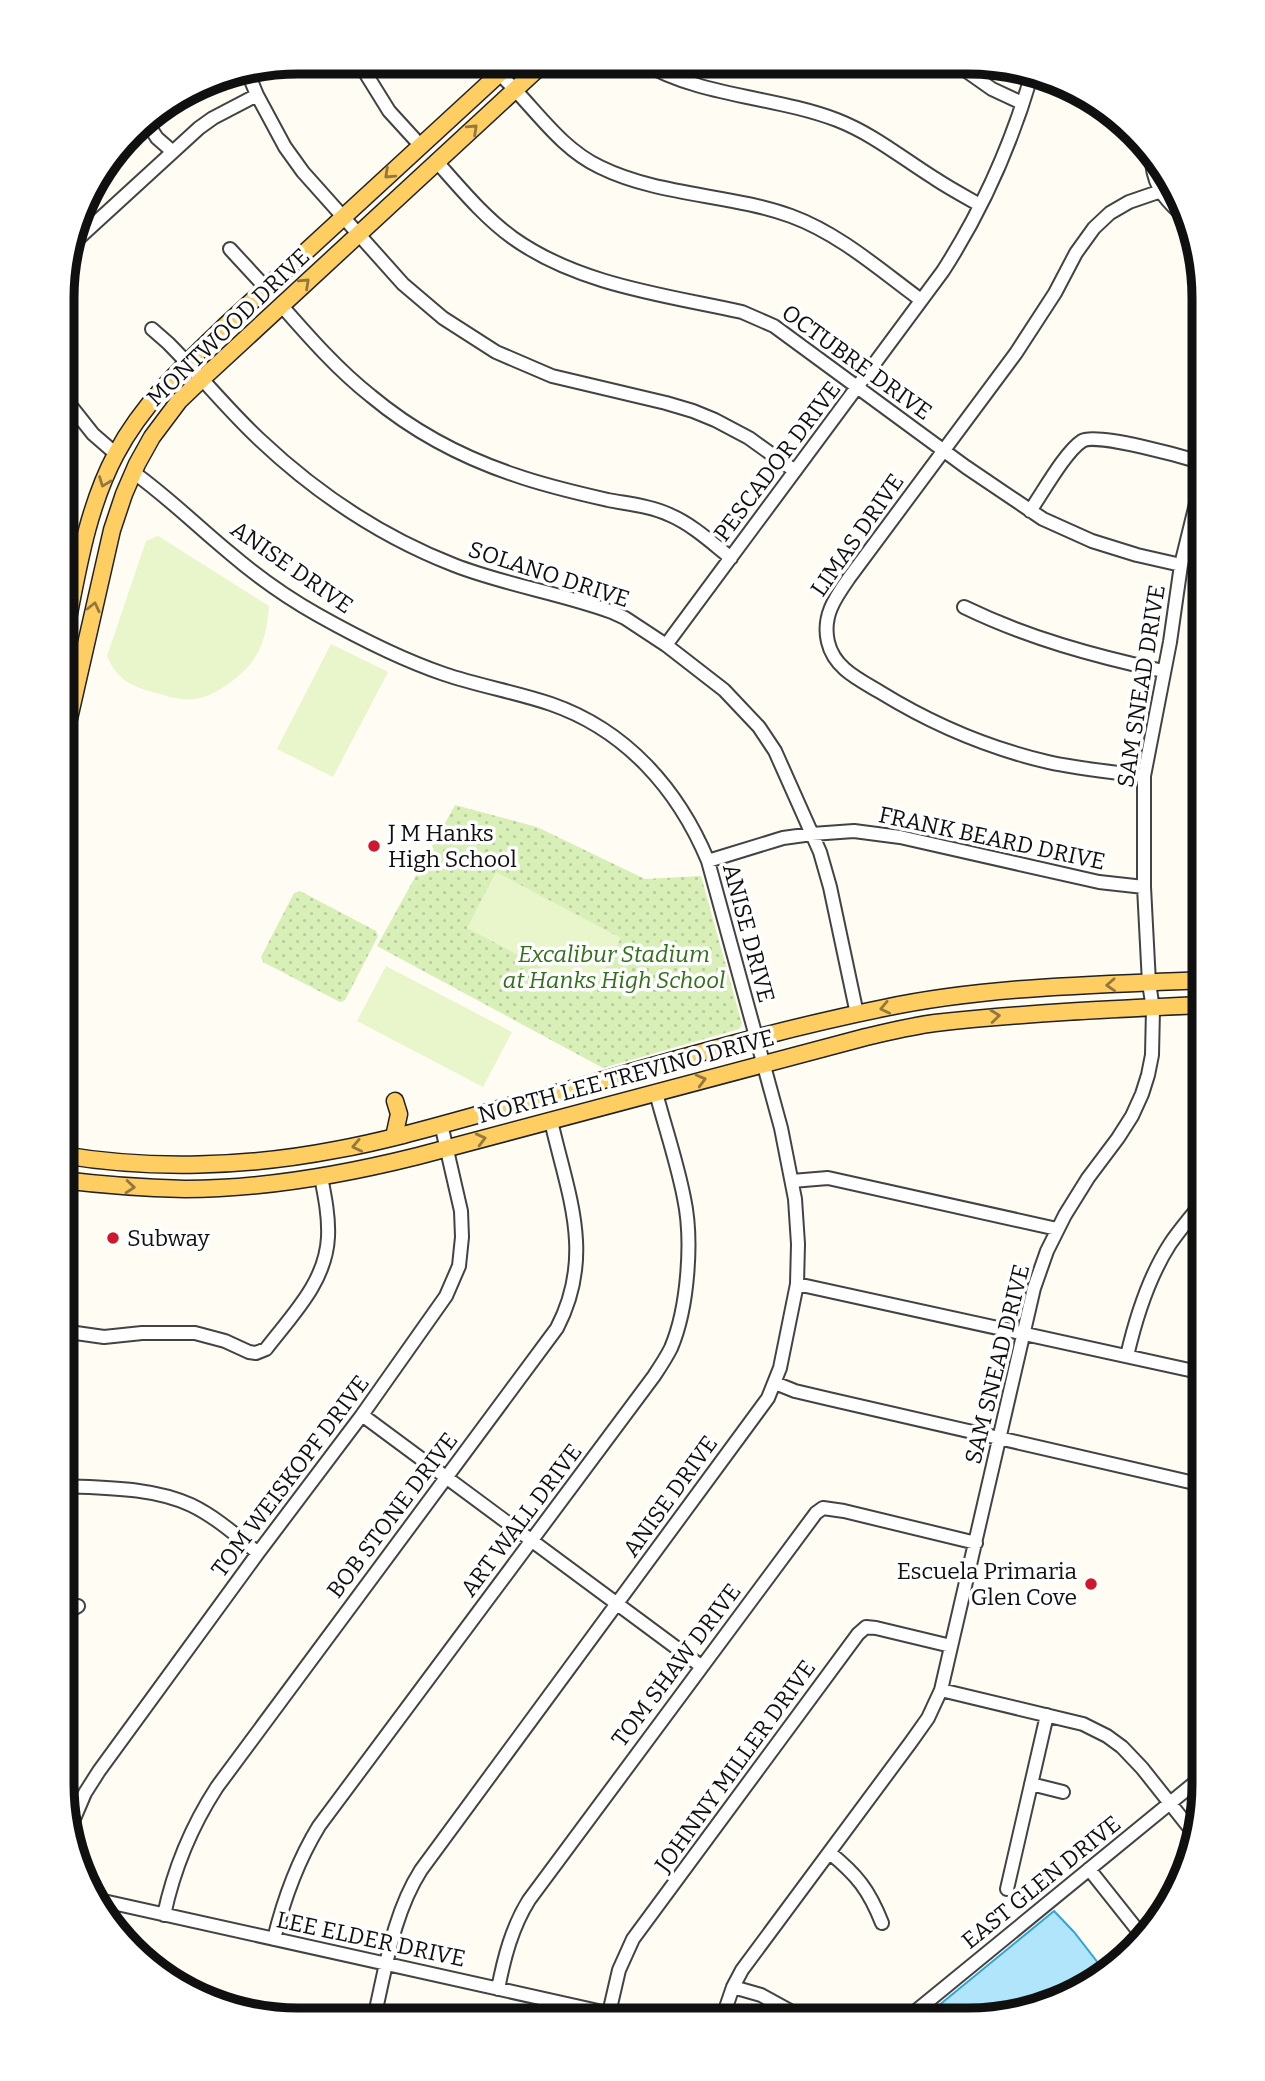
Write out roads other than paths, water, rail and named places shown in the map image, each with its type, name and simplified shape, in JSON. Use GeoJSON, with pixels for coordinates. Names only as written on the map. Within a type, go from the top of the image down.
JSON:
{"type":"FeatureCollection","features":[{"type":"Feature","properties":{"kind":"main road","name":"MONTWOOD DRIVE"},"geometry":{"type":"LineString","coordinates":[[74,592],[84,545],[106,476],[116,454],[153,399],[187,362],[420,145],[487,74]]}},
{"type":"Feature","properties":{"kind":"main road","name":"MONTWOOD DRIVE"},"geometry":{"type":"LineString","coordinates":[[74,671],[112,530],[133,472],[165,419],[202,379],[532,74]]}},
{"type":"Feature","properties":{"kind":"main road","name":"NORTH LEE TREVINO DRIVE"},"geometry":{"type":"LineString","coordinates":[[74,1156],[157,1164],[243,1161],[333,1151],[857,1014],[942,998],[1049,988],[1192,981]]}},
{"type":"Feature","properties":{"kind":"main road"},"geometry":{"type":"LineString","coordinates":[[942,998],[947,1023]]}},
{"type":"Feature","properties":{"kind":"main road","name":"NORTH LEE TREVINO DRIVE"},"geometry":{"type":"LineString","coordinates":[[74,1181],[142,1188],[187,1189],[247,1186],[321,1177],[383,1165],[762,1063],[935,1023],[1057,1011],[1192,1006]]}},
{"type":"Feature","properties":{"kind":"main road"},"geometry":{"type":"LineString","coordinates":[[394,1137],[399,1114],[396,1101]]}},
{"type":"Feature","properties":{"kind":"main road"},"geometry":{"type":"LineString","coordinates":[[243,1161],[247,1186]]}},
{"type":"Feature","properties":{"kind":"street"},"geometry":{"type":"LineString","coordinates":[[366,74],[384,103],[420,145]]}},
{"type":"Feature","properties":{"kind":"street"},"geometry":{"type":"LineString","coordinates":[[499,74],[564,143],[601,168],[646,183],[791,216],[844,243],[921,300]]}},
{"type":"Feature","properties":{"kind":"street"},"geometry":{"type":"LineString","coordinates":[[667,74],[838,120],[888,146],[931,177],[980,205]]}},
{"type":"Feature","properties":{"kind":"street"},"geometry":{"type":"LineString","coordinates":[[971,74],[992,89],[1022,103]]}},
{"type":"Feature","properties":{"kind":"street"},"geometry":{"type":"LineString","coordinates":[[250,79],[285,147],[303,172],[403,284],[443,318],[496,352],[552,376],[693,411],[732,428],[795,471]]}},
{"type":"Feature","properties":{"kind":"street","name":"PESCADOR DRIVE"},"geometry":{"type":"LineString","coordinates":[[666,645],[958,248],[994,176],[1029,82]]}},
{"type":"Feature","properties":{"kind":"street"},"geometry":{"type":"LineString","coordinates":[[82,235],[213,118],[257,95]]}},
{"type":"Feature","properties":{"kind":"street"},"geometry":{"type":"LineString","coordinates":[[151,128],[157,138],[173,152]]}},
{"type":"Feature","properties":{"kind":"street","name":"OCTUBRE DRIVE"},"geometry":{"type":"LineString","coordinates":[[437,162],[495,224],[530,249],[590,276],[759,318],[775,326],[1043,519],[1092,541],[1181,565]]}},
{"type":"Feature","properties":{"kind":"street"},"geometry":{"type":"LineString","coordinates":[[1154,174],[1156,184],[1169,201]]}},
{"type":"Feature","properties":{"kind":"street","name":"LIMAS DRIVE"},"geometry":{"type":"LineString","coordinates":[[1144,776],[1048,762],[979,742],[928,720],[842,668],[835,660],[828,641],[826,621],[831,605],[849,578],[1016,353],[1094,228],[1110,213],[1129,202],[1161,191]]}},
{"type":"Feature","properties":{"kind":"street"},"geometry":{"type":"LineString","coordinates":[[230,249],[266,288]]}},
{"type":"Feature","properties":{"kind":"street"},"geometry":{"type":"LineString","coordinates":[[281,305],[321,351],[372,397],[453,449],[537,482],[665,513],[687,524],[731,558]]}},
{"type":"Feature","properties":{"kind":"street","name":"SOLANO DRIVE"},"geometry":{"type":"LineString","coordinates":[[152,329],[187,362],[247,428],[328,497],[383,530],[453,565],[612,611],[666,645],[724,690],[759,727],[775,751],[820,852],[857,1014]]}},
{"type":"Feature","properties":{"kind":"street"},"geometry":{"type":"LineString","coordinates":[[74,409],[93,434],[116,454]]}},
{"type":"Feature","properties":{"kind":"street"},"geometry":{"type":"LineString","coordinates":[[1030,511],[1067,457],[1084,439],[1103,438],[1192,460]]}},
{"type":"Feature","properties":{"kind":"street","name":"ANISE DRIVE"},"geometry":{"type":"LineString","coordinates":[[133,472],[169,499],[248,568],[339,627],[391,653],[442,673],[564,709],[611,734],[661,780],[698,837],[708,861],[781,1128],[792,1181],[798,1244],[797,1284],[789,1333],[775,1383],[751,1422],[421,1870],[397,1920],[376,2008]]}},
{"type":"Feature","properties":{"kind":"street","name":"SAM SNEAD DRIVE"},"geometry":{"type":"LineString","coordinates":[[726,2008],[733,1987],[753,1953],[911,1742],[928,1718],[941,1690],[1034,1288],[1057,1229],[1088,1178],[1132,1116],[1142,1094],[1152,1055],[1153,1009],[1144,887],[1144,776],[1170,642],[1181,565],[1192,521]]}},
{"type":"Feature","properties":{"kind":"street"},"geometry":{"type":"LineString","coordinates":[[74,542],[84,545]]}},
{"type":"Feature","properties":{"kind":"street"},"geometry":{"type":"LineString","coordinates":[[964,607],[1046,641],[1163,671]]}},
{"type":"Feature","properties":{"kind":"street","name":"FRANK BEARD DRIVE"},"geometry":{"type":"LineString","coordinates":[[708,861],[783,838],[854,831],[887,835],[1099,882],[1144,887]]}},
{"type":"Feature","properties":{"kind":"street","name":"ART WALL DRIVE"},"geometry":{"type":"LineString","coordinates":[[274,1939],[293,1875],[319,1826],[654,1376],[672,1346],[678,1325],[688,1259],[685,1200],[656,1093]]}},
{"type":"Feature","properties":{"kind":"street","name":"BOB STONE DRIVE"},"geometry":{"type":"LineString","coordinates":[[164,1915],[183,1847],[217,1787],[557,1328],[571,1295],[577,1256],[575,1219],[551,1121]]}},
{"type":"Feature","properties":{"kind":"street","name":"TOM WEISKOPF DRIVE"},"geometry":{"type":"LineString","coordinates":[[76,1814],[99,1771],[362,1415],[438,1310],[450,1289],[459,1266],[461,1211],[441,1124]]}},
{"type":"Feature","properties":{"kind":"street"},"geometry":{"type":"LineString","coordinates":[[74,1333],[104,1337],[142,1333],[195,1334],[225,1341],[248,1352],[256,1353],[266,1349],[308,1296],[325,1259],[329,1234],[321,1177]]}},
{"type":"Feature","properties":{"kind":"street"},"geometry":{"type":"LineString","coordinates":[[792,1181],[828,1178],[1057,1229]]}},
{"type":"Feature","properties":{"kind":"street"},"geometry":{"type":"LineString","coordinates":[[1126,1356],[1140,1306],[1151,1280],[1168,1247],[1191,1216]]}},
{"type":"Feature","properties":{"kind":"street"},"geometry":{"type":"LineString","coordinates":[[797,1284],[1191,1370]]}},
{"type":"Feature","properties":{"kind":"street"},"geometry":{"type":"LineString","coordinates":[[775,1383],[795,1391],[1191,1482]]}},
{"type":"Feature","properties":{"kind":"street"},"geometry":{"type":"LineString","coordinates":[[362,1415],[701,1666]]}},
{"type":"Feature","properties":{"kind":"street"},"geometry":{"type":"LineString","coordinates":[[74,1487],[148,1492],[180,1501],[206,1513],[258,1553]]}},
{"type":"Feature","properties":{"kind":"street","name":"TOM SHAW DRIVE"},"geometry":{"type":"LineString","coordinates":[[498,1989],[517,1923],[529,1900],[816,1513],[823,1508],[844,1511],[976,1543]]}},
{"type":"Feature","properties":{"kind":"street"},"geometry":{"type":"LineString","coordinates":[[74,1608],[79,1606]]}},
{"type":"Feature","properties":{"kind":"street","name":"JOHNNY MILLER DRIVE"},"geometry":{"type":"LineString","coordinates":[[610,2008],[619,1970],[633,1939],[858,1634],[866,1628],[876,1628],[951,1646]]}},
{"type":"Feature","properties":{"kind":"street"},"geometry":{"type":"LineString","coordinates":[[941,1690],[1083,1724],[1107,1736],[1142,1768],[1187,1825]]}},
{"type":"Feature","properties":{"kind":"street"},"geometry":{"type":"LineString","coordinates":[[1007,1889],[1047,1715]]}},
{"type":"Feature","properties":{"kind":"street"},"geometry":{"type":"LineString","coordinates":[[1031,1784],[1063,1792]]}},
{"type":"Feature","properties":{"kind":"street","name":"EAST GLEN DRIVE"},"geometry":{"type":"LineString","coordinates":[[920,2008],[1191,1786]]}},
{"type":"Feature","properties":{"kind":"street"},"geometry":{"type":"LineString","coordinates":[[830,1853],[860,1880],[882,1923]]}},
{"type":"Feature","properties":{"kind":"street"},"geometry":{"type":"LineString","coordinates":[[1089,1870],[1137,1929]]}},
{"type":"Feature","properties":{"kind":"street","name":"LEE ELDER DRIVE"},"geometry":{"type":"LineString","coordinates":[[107,1902],[586,2008]]}},
{"type":"Feature","properties":{"kind":"street"},"geometry":{"type":"LineString","coordinates":[[733,1987],[761,1995],[785,2008]]}},
{"type":"Feature","properties":{"kind":"water"},"geometry":{"type":"Polygon","coordinates":[[[1054,1911],[1099,1964],[1080,1978],[1040,1996],[983,2007],[936,2008],[1054,1911]]]}},
{"type":"Feature","properties":{"kind":"place","name":"J M Hanks High School"},"geometry":{"type":"Point","coordinates":[374,846]}},
{"type":"Feature","properties":{"kind":"place","name":"Subway"},"geometry":{"type":"Point","coordinates":[113,1238]}},
{"type":"Feature","properties":{"kind":"place","name":"Escuela Primaria Glen Cove"},"geometry":{"type":"Point","coordinates":[1091,1584]}},
{"type":"Feature","properties":{"kind":"park label","name":"Excalibur Stadium at Hanks High School"},"geometry":{"type":"Point","coordinates":[614,967]}}]}
